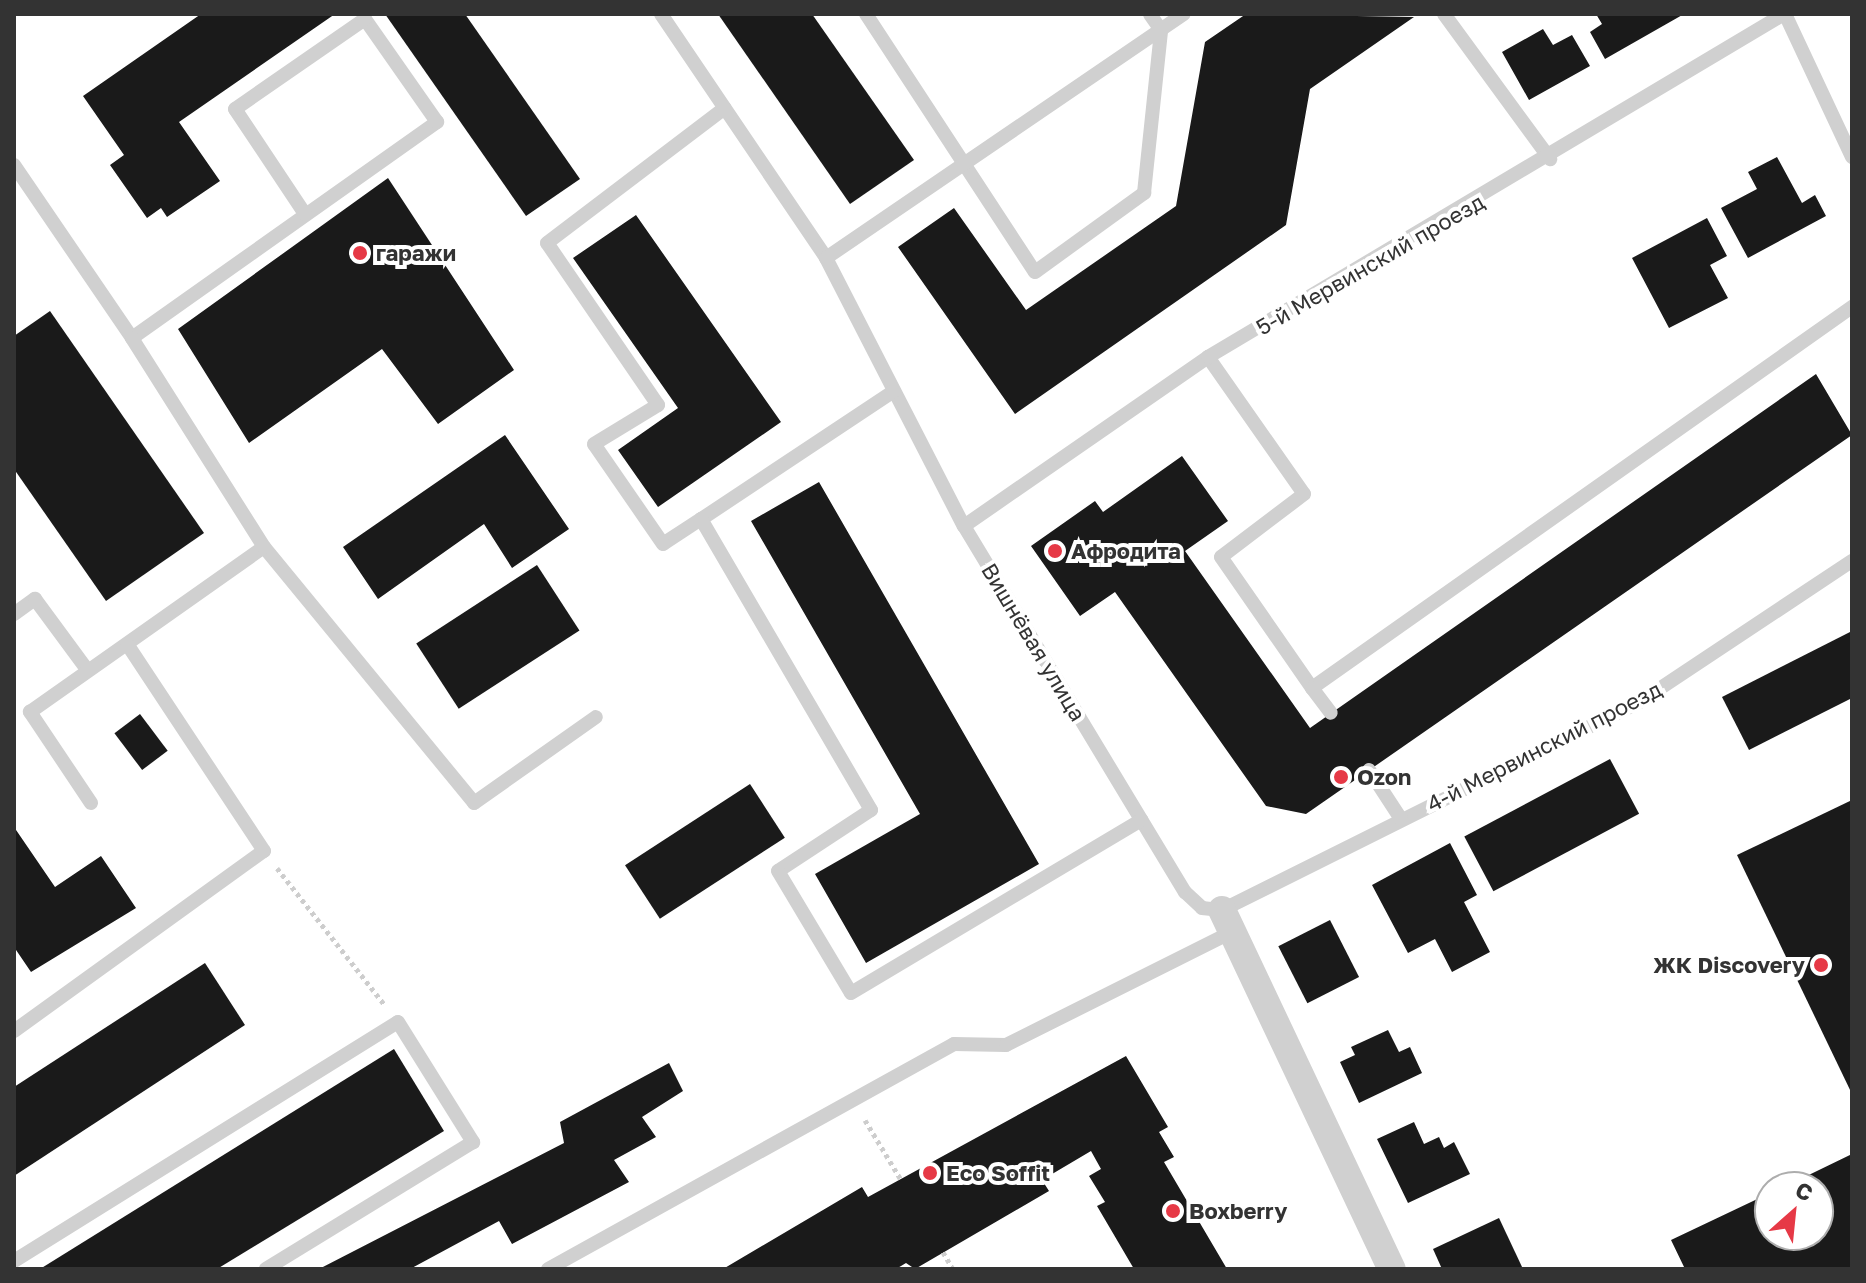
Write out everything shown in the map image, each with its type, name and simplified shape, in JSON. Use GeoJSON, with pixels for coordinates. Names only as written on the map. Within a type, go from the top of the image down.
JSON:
{"type":"FeatureCollection","features":[{"type":"Feature","properties":{"kind":"street"},"geometry":{"type":"LineString","coordinates":[[1227,921],[1392,1269]]}},
{"type":"Feature","properties":{"kind":"lane","name":"Вишнёвая улица"},"geometry":{"type":"LineString","coordinates":[[661,14],[826,258],[964,526],[1185,892],[1202,908],[1227,921]]}},
{"type":"Feature","properties":{"kind":"lane"},"geometry":{"type":"LineString","coordinates":[[866,14],[1035,272],[1144,193],[1161,30],[1150,14]]}},
{"type":"Feature","properties":{"kind":"lane"},"geometry":{"type":"LineString","coordinates":[[826,258],[965,167],[1184,14]]}},
{"type":"Feature","properties":{"kind":"lane"},"geometry":{"type":"LineString","coordinates":[[1444,14],[1550,159]]}},
{"type":"Feature","properties":{"kind":"lane"},"geometry":{"type":"LineString","coordinates":[[1784,14],[1852,157]]}},
{"type":"Feature","properties":{"kind":"lane","name":"5-й Мервинский проезд"},"geometry":{"type":"LineString","coordinates":[[964,526],[1208,357],[1550,159],[1784,14]]}},
{"type":"Feature","properties":{"kind":"lane"},"geometry":{"type":"LineString","coordinates":[[132,338],[437,122],[365,19],[235,109],[305,214]]}},
{"type":"Feature","properties":{"kind":"lane"},"geometry":{"type":"LineString","coordinates":[[725,108],[547,243],[658,405],[594,444],[663,544],[894,391]]}},
{"type":"Feature","properties":{"kind":"lane"},"geometry":{"type":"LineString","coordinates":[[14,165],[132,338],[264,547],[474,803],[596,717]]}},
{"type":"Feature","properties":{"kind":"lane"},"geometry":{"type":"LineString","coordinates":[[1312,688],[1852,307]]}},
{"type":"Feature","properties":{"kind":"lane"},"geometry":{"type":"LineString","coordinates":[[1208,357],[1304,494],[1221,557],[1331,713]]}},
{"type":"Feature","properties":{"kind":"lane"},"geometry":{"type":"LineString","coordinates":[[701,519],[871,810],[778,871],[851,993],[1141,820]]}},
{"type":"Feature","properties":{"kind":"lane"},"geometry":{"type":"LineString","coordinates":[[91,803],[30,712],[264,547]]}},
{"type":"Feature","properties":{"kind":"lane","name":"4-й Мервинский проезд"},"geometry":{"type":"LineString","coordinates":[[548,1269],[954,1044],[1006,1045],[1401,819],[1641,701],[1852,561]]}},
{"type":"Feature","properties":{"kind":"lane"},"geometry":{"type":"LineString","coordinates":[[14,614],[35,599],[88,671]]}},
{"type":"Feature","properties":{"kind":"lane"},"geometry":{"type":"LineString","coordinates":[[14,1031],[264,851],[127,644]]}},
{"type":"Feature","properties":{"kind":"lane"},"geometry":{"type":"LineString","coordinates":[[1369,770],[1401,819]]}},
{"type":"Feature","properties":{"kind":"lane"},"geometry":{"type":"LineString","coordinates":[[14,1261],[398,1022],[473,1142],[266,1269]]}},
{"type":"Feature","properties":{"kind":"path"},"geometry":{"type":"LineString","coordinates":[[264,851],[398,1022]]}},
{"type":"Feature","properties":{"kind":"path"},"geometry":{"type":"LineString","coordinates":[[853,1099],[900,1178]]}},
{"type":"Feature","properties":{"kind":"path"},"geometry":{"type":"LineString","coordinates":[[943,1252],[953,1269]]}},
{"type":"Feature","properties":{"kind":"building"},"geometry":{"type":"Polygon","coordinates":[[[201,14],[335,14],[179,122],[220,181],[167,217],[161,208],[147,218],[110,165],[124,155],[83,96],[201,14]]]}},
{"type":"Feature","properties":{"kind":"building"},"geometry":{"type":"Polygon","coordinates":[[[385,14],[465,14],[580,179],[526,216],[385,14]]]}},
{"type":"Feature","properties":{"kind":"building"},"geometry":{"type":"Polygon","coordinates":[[[718,14],[812,14],[914,160],[850,204],[718,14]]]}},
{"type":"Feature","properties":{"kind":"building"},"geometry":{"type":"Polygon","coordinates":[[[1246,14],[1414,17],[1310,89],[1286,225],[1015,414],[898,247],[954,208],[1026,310],[1176,206],[1205,42],[1246,14]]]}},
{"type":"Feature","properties":{"kind":"building"},"geometry":{"type":"Polygon","coordinates":[[[1596,14],[1684,14],[1605,59],[1590,32],[1602,24],[1596,14]]]}},
{"type":"Feature","properties":{"kind":"building"},"geometry":{"type":"Polygon","coordinates":[[[1543,29],[1553,45],[1572,35],[1590,66],[1529,100],[1502,52],[1543,29]]]}},
{"type":"Feature","properties":{"kind":"building"},"geometry":{"type":"Polygon","coordinates":[[[1777,157],[1802,203],[1815,195],[1826,216],[1748,258],[1721,208],[1757,189],[1748,172],[1777,157]]]}},
{"type":"Feature","properties":{"kind":"building","name":"гаражи"},"geometry":{"type":"Polygon","coordinates":[[[388,178],[514,370],[438,424],[382,349],[249,443],[178,329],[388,178]]]}},
{"type":"Feature","properties":{"kind":"building"},"geometry":{"type":"Polygon","coordinates":[[[636,215],[781,422],[658,507],[618,450],[678,408],[573,258],[636,215]]]}},
{"type":"Feature","properties":{"kind":"building"},"geometry":{"type":"Polygon","coordinates":[[[1707,218],[1727,256],[1710,265],[1728,298],[1669,328],[1632,258],[1707,218]]]}},
{"type":"Feature","properties":{"kind":"building"},"geometry":{"type":"Polygon","coordinates":[[[50,311],[204,533],[106,601],[14,469],[14,336],[50,311]]]}},
{"type":"Feature","properties":{"kind":"building"},"geometry":{"type":"Polygon","coordinates":[[[1816,374],[1852,435],[1306,814],[1266,806],[1115,592],[1080,616],[1031,546],[1095,501],[1103,512],[1182,456],[1228,521],[1185,551],[1310,728],[1816,374]]]}},
{"type":"Feature","properties":{"kind":"building"},"geometry":{"type":"Polygon","coordinates":[[[505,435],[569,529],[512,568],[484,524],[378,599],[343,547],[505,435]]]}},
{"type":"Feature","properties":{"kind":"building"},"geometry":{"type":"Polygon","coordinates":[[[819,482],[1039,864],[866,963],[815,874],[920,814],[751,521],[819,482]]]}},
{"type":"Feature","properties":{"kind":"building"},"geometry":{"type":"Polygon","coordinates":[[[537,565],[579,630],[459,709],[416,643],[537,565]]]}},
{"type":"Feature","properties":{"kind":"building"},"geometry":{"type":"Polygon","coordinates":[[[1852,631],[1852,698],[1749,750],[1722,697],[1852,631]]]}},
{"type":"Feature","properties":{"kind":"building"},"geometry":{"type":"Polygon","coordinates":[[[140,714],[168,751],[142,770],[114,733],[140,714]]]}},
{"type":"Feature","properties":{"kind":"building"},"geometry":{"type":"Polygon","coordinates":[[[1610,759],[1639,814],[1493,891],[1464,836],[1610,759]]]}},
{"type":"Feature","properties":{"kind":"building"},"geometry":{"type":"Polygon","coordinates":[[[750,784],[785,838],[660,919],[625,865],[750,784]]]}},
{"type":"Feature","properties":{"kind":"building","name":"ЖК Discovery"},"geometry":{"type":"Polygon","coordinates":[[[1852,800],[1852,1094],[1737,855],[1852,800]]]}},
{"type":"Feature","properties":{"kind":"building"},"geometry":{"type":"Polygon","coordinates":[[[14,827],[55,887],[101,856],[136,908],[31,972],[14,947],[14,827]]]}},
{"type":"Feature","properties":{"kind":"building"},"geometry":{"type":"Polygon","coordinates":[[[1450,843],[1477,895],[1464,902],[1490,952],[1452,972],[1435,939],[1408,953],[1372,885],[1450,843]]]}},
{"type":"Feature","properties":{"kind":"building"},"geometry":{"type":"Polygon","coordinates":[[[1330,920],[1359,977],[1307,1003],[1278,946],[1330,920]]]}},
{"type":"Feature","properties":{"kind":"building"},"geometry":{"type":"Polygon","coordinates":[[[205,963],[245,1025],[14,1176],[14,1087],[205,963]]]}},
{"type":"Feature","properties":{"kind":"building"},"geometry":{"type":"Polygon","coordinates":[[[1388,1030],[1399,1052],[1410,1047],[1422,1073],[1359,1103],[1340,1062],[1355,1055],[1351,1047],[1388,1030]]]}},
{"type":"Feature","properties":{"kind":"building"},"geometry":{"type":"Polygon","coordinates":[[[394,1049],[444,1131],[217,1269],[40,1269],[394,1049]]]}},
{"type":"Feature","properties":{"kind":"building"},"geometry":{"type":"Polygon","coordinates":[[[1126,1056],[1168,1127],[1159,1132],[1174,1157],[1164,1162],[1227,1269],[1134,1269],[1097,1206],[1105,1202],[1089,1176],[1101,1169],[1091,1151],[1042,1180],[1049,1191],[915,1269],[906,1263],[896,1269],[723,1269],[862,1187],[868,1197],[1126,1056]]]}},
{"type":"Feature","properties":{"kind":"building"},"geometry":{"type":"Polygon","coordinates":[[[669,1063],[683,1091],[642,1117],[656,1137],[614,1160],[629,1182],[512,1244],[499,1221],[410,1269],[319,1269],[564,1143],[560,1122],[669,1063]]]}},
{"type":"Feature","properties":{"kind":"building"},"geometry":{"type":"Polygon","coordinates":[[[1414,1122],[1424,1144],[1439,1137],[1444,1148],[1454,1142],[1470,1174],[1408,1203],[1377,1139],[1414,1122]]]}},
{"type":"Feature","properties":{"kind":"building"},"geometry":{"type":"Polygon","coordinates":[[[1852,1154],[1852,1269],[1685,1269],[1671,1240],[1754,1201],[1754,1251],[1834,1251],[1834,1171],[1817,1171],[1852,1154]]]}},
{"type":"Feature","properties":{"kind":"building"},"geometry":{"type":"Polygon","coordinates":[[[1499,1218],[1523,1269],[1442,1269],[1433,1249],[1499,1218]]]}},
{"type":"Feature","properties":{"kind":"place","name":"гаражи"},"geometry":{"type":"Point","coordinates":[360,253]}},
{"type":"Feature","properties":{"kind":"place","name":"Афродита"},"geometry":{"type":"Point","coordinates":[1055,551]}},
{"type":"Feature","properties":{"kind":"place","name":"Ozon"},"geometry":{"type":"Point","coordinates":[1341,777]}},
{"type":"Feature","properties":{"kind":"place","name":"ЖК Discovery"},"geometry":{"type":"Point","coordinates":[1821,965]}},
{"type":"Feature","properties":{"kind":"place","name":"Eco Soffit"},"geometry":{"type":"Point","coordinates":[930,1173]}},
{"type":"Feature","properties":{"kind":"place","name":"Boxberry"},"geometry":{"type":"Point","coordinates":[1173,1211]}}]}
